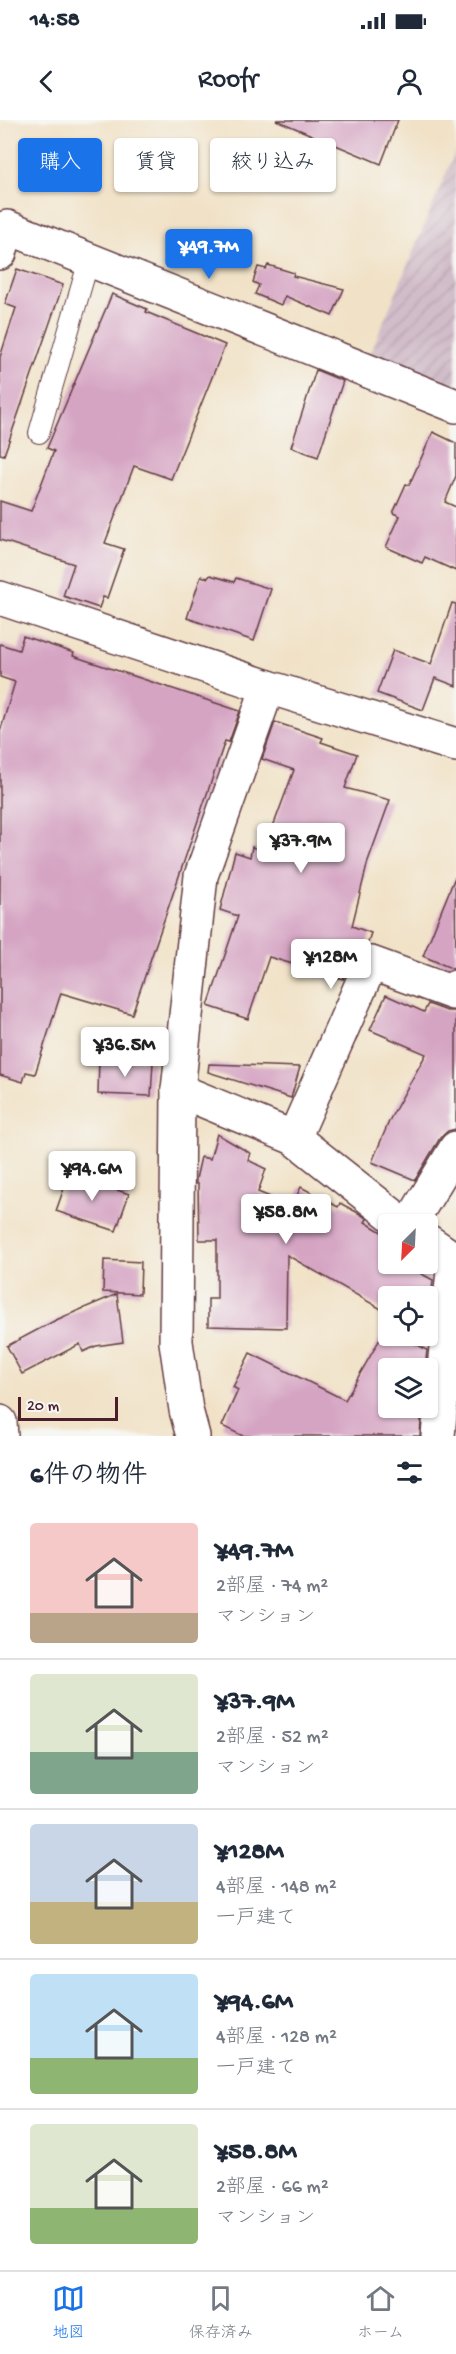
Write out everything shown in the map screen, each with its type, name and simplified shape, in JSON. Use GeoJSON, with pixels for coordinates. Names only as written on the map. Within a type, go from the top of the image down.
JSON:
{"type":"FeatureCollection","features":[{"type":"Feature","properties":{"kind":"street"},"geometry":{"type":"LineString","coordinates":[[0,253],[7,227],[456,406]]}},
{"type":"Feature","properties":{"kind":"street"},"geometry":{"type":"LineString","coordinates":[[0,598],[268,687],[456,746]]}},
{"type":"Feature","properties":{"kind":"street"},"geometry":{"type":"LineString","coordinates":[[193,1436],[186,1410],[176,1342],[178,1090],[201,876],[268,687]]}},
{"type":"Feature","properties":{"kind":"street"},"geometry":{"type":"LineString","coordinates":[[294,1138],[371,963],[453,993],[456,987]]}},
{"type":"Feature","properties":{"kind":"street"},"geometry":{"type":"LineString","coordinates":[[178,1090],[294,1138],[390,1214]]}},
{"type":"Feature","properties":{"kind":"street"},"geometry":{"type":"LineString","coordinates":[[416,1214],[456,1148]]}},
{"type":"Feature","properties":{"kind":"street"},"geometry":{"type":"LineString","coordinates":[[438,1248],[454,1259],[438,1436]]}},
{"type":"Feature","properties":{"kind":"street"},"geometry":{"type":"LineString","coordinates":[[0,1422],[1,1436]]}},
{"type":"Feature","properties":{"kind":"lane"},"geometry":{"type":"LineString","coordinates":[[39,433],[89,260]]}},
{"type":"Feature","properties":{"kind":"shaded area"},"geometry":{"type":"Polygon","coordinates":[[[456,150],[456,391],[370,354],[456,150]]]}},
{"type":"Feature","properties":{"kind":"building"},"geometry":{"type":"Polygon","coordinates":[[[276,120],[398,120],[381,164],[336,145],[336,138],[319,138],[276,120]]]}},
{"type":"Feature","properties":{"kind":"building"},"geometry":{"type":"Polygon","coordinates":[[[268,265],[294,273],[293,276],[344,289],[332,316],[285,296],[281,305],[255,294],[259,285],[253,282],[258,267],[266,269],[268,265]]]}},
{"type":"Feature","properties":{"kind":"building"},"geometry":{"type":"Polygon","coordinates":[[[17,269],[63,285],[4,455],[0,454],[0,357],[16,308],[5,304],[17,269]]]}},
{"type":"Feature","properties":{"kind":"building"},"geometry":{"type":"Polygon","coordinates":[[[112,294],[147,309],[146,312],[225,345],[171,479],[134,466],[105,543],[124,549],[107,598],[103,597],[99,608],[63,596],[74,564],[0,540],[0,501],[31,511],[54,451],[47,448],[112,294]]]}},
{"type":"Feature","properties":{"kind":"building"},"geometry":{"type":"Polygon","coordinates":[[[316,370],[343,381],[318,457],[291,447],[316,370]]]}},
{"type":"Feature","properties":{"kind":"building"},"geometry":{"type":"Polygon","coordinates":[[[433,432],[456,443],[456,476],[445,502],[456,507],[456,571],[425,557],[422,563],[386,547],[400,516],[393,513],[406,484],[409,485],[433,432]]]}},
{"type":"Feature","properties":{"kind":"building"},"geometry":{"type":"Polygon","coordinates":[[[210,575],[234,582],[236,578],[271,589],[254,641],[187,618],[201,576],[208,578],[210,575]]]}},
{"type":"Feature","properties":{"kind":"building"},"geometry":{"type":"Polygon","coordinates":[[[452,603],[456,604],[456,686],[435,678],[423,710],[377,693],[393,650],[431,664],[452,603]]]}},
{"type":"Feature","properties":{"kind":"building"},"geometry":{"type":"Polygon","coordinates":[[[23,636],[74,653],[73,656],[240,711],[229,742],[225,741],[132,1014],[61,993],[35,1074],[26,1072],[23,1082],[0,1075],[0,732],[15,682],[0,677],[0,644],[19,650],[23,636]]]}},
{"type":"Feature","properties":{"kind":"building"},"geometry":{"type":"Polygon","coordinates":[[[275,722],[323,738],[321,742],[357,754],[345,788],[390,800],[368,861],[352,926],[371,933],[367,945],[354,955],[343,979],[269,957],[248,1019],[208,1006],[238,916],[220,910],[235,852],[250,857],[252,847],[264,851],[294,770],[262,759],[275,722]]]}},
{"type":"Feature","properties":{"kind":"building"},"geometry":{"type":"Polygon","coordinates":[[[455,877],[456,968],[453,969],[423,956],[455,877]]]}},
{"type":"Feature","properties":{"kind":"building"},"geometry":{"type":"Polygon","coordinates":[[[386,995],[424,1012],[428,1004],[447,1011],[456,1011],[456,1129],[448,1131],[440,1138],[415,1180],[372,1162],[390,1119],[426,1054],[370,1030],[386,995]]]}},
{"type":"Feature","properties":{"kind":"building"},"geometry":{"type":"Polygon","coordinates":[[[99,1059],[153,1062],[151,1096],[98,1094],[99,1059]]]}},
{"type":"Feature","properties":{"kind":"building"},"geometry":{"type":"Polygon","coordinates":[[[209,1064],[300,1067],[291,1098],[208,1072],[209,1064]]]}},
{"type":"Feature","properties":{"kind":"building"},"geometry":{"type":"Polygon","coordinates":[[[217,1134],[250,1153],[248,1160],[266,1169],[258,1192],[292,1206],[301,1187],[338,1207],[340,1203],[360,1214],[367,1219],[365,1222],[378,1230],[378,1274],[422,1274],[433,1280],[432,1286],[378,1286],[378,1307],[287,1255],[286,1328],[208,1326],[208,1299],[217,1299],[217,1240],[199,1240],[196,1179],[201,1157],[210,1159],[217,1134]]]}},
{"type":"Feature","properties":{"kind":"building"},"geometry":{"type":"Polygon","coordinates":[[[69,1174],[129,1194],[116,1231],[56,1211],[69,1174]]]}},
{"type":"Feature","properties":{"kind":"building"},"geometry":{"type":"Polygon","coordinates":[[[104,1260],[141,1262],[140,1294],[103,1292],[104,1260]]]}},
{"type":"Feature","properties":{"kind":"building"},"geometry":{"type":"Polygon","coordinates":[[[117,1294],[123,1342],[96,1346],[83,1352],[80,1344],[22,1374],[7,1346],[56,1320],[117,1294]]]}},
{"type":"Feature","properties":{"kind":"building"},"geometry":{"type":"Polygon","coordinates":[[[378,1342],[378,1346],[420,1346],[427,1350],[426,1358],[378,1358],[378,1418],[421,1418],[420,1436],[243,1436],[222,1426],[238,1390],[233,1387],[250,1353],[345,1400],[378,1342]]]}}]}
